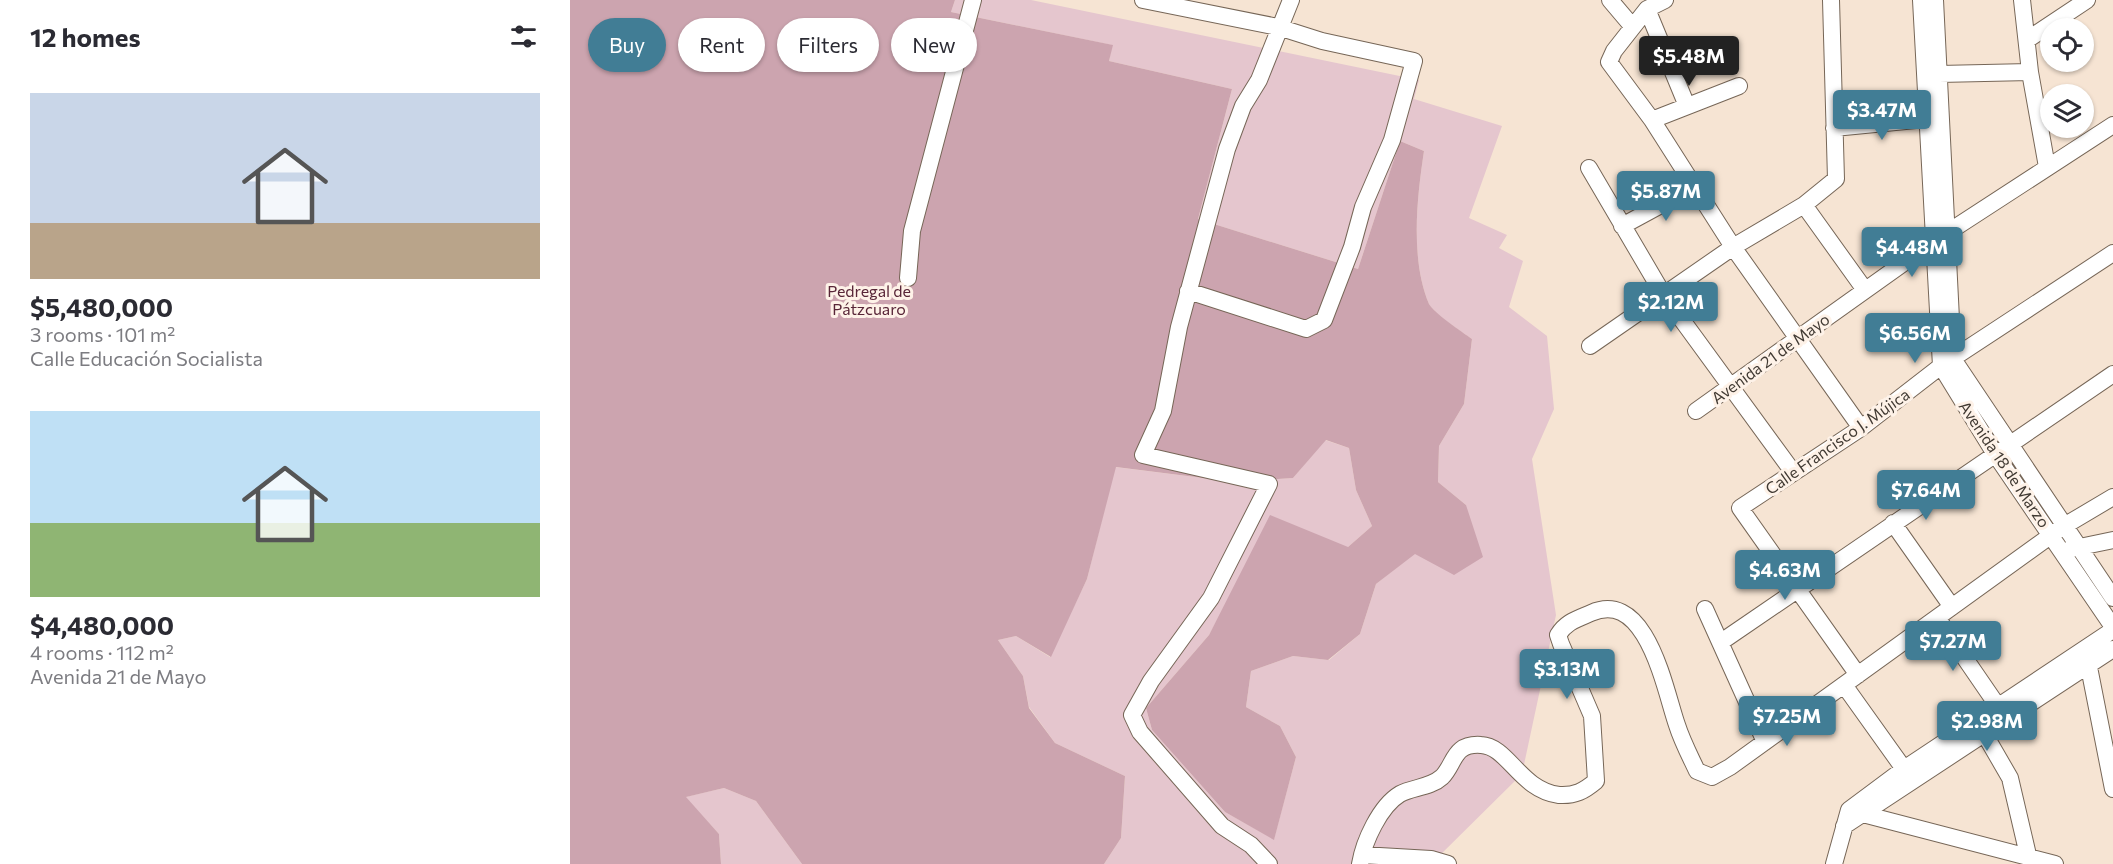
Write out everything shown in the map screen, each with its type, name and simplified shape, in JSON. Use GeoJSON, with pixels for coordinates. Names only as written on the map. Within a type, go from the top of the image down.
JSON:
{"type":"FeatureCollection","features":[{"type":"Feature","properties":{"kind":"street"},"geometry":{"type":"LineString","coordinates":[[908,278],[912,231],[973,0]]}},
{"type":"Feature","properties":{"kind":"street"},"geometry":{"type":"LineString","coordinates":[[1143,0],[1278,27],[1347,47],[1414,61],[1392,140],[1363,207],[1352,248],[1324,320],[1306,329],[1188,291]]}},
{"type":"Feature","properties":{"kind":"street"},"geometry":{"type":"LineString","coordinates":[[1269,864],[1251,845],[1222,826],[1140,732],[1132,716],[1151,681],[1211,598],[1269,484],[1143,455],[1163,411],[1188,291],[1227,149],[1243,106],[1259,80],[1278,27],[1291,0]]}},
{"type":"Feature","properties":{"kind":"street"},"geometry":{"type":"LineString","coordinates":[[1610,0],[1632,26]]}},
{"type":"Feature","properties":{"kind":"street"},"geometry":{"type":"LineString","coordinates":[[1665,0],[1647,9],[1614,51],[1609,62],[1652,120],[1733,247],[1861,428]]}},
{"type":"Feature","properties":{"kind":"street"},"geometry":{"type":"LineString","coordinates":[[1590,346],[1733,247],[1804,205],[1836,179],[1832,0]]}},
{"type":"Feature","properties":{"kind":"street","name":"Avenida 18 de Marzo"},"geometry":{"type":"LineString","coordinates":[[1921,0],[1927,75],[1926,119],[1934,137]]}},
{"type":"Feature","properties":{"kind":"street","name":"Avenida 18 de Marzo"},"geometry":{"type":"LineString","coordinates":[[1935,0],[1939,74],[1934,137],[1947,362],[2058,531],[2113,598]]}},
{"type":"Feature","properties":{"kind":"street"},"geometry":{"type":"LineString","coordinates":[[2022,0],[2030,72],[2047,167]]}},
{"type":"Feature","properties":{"kind":"street"},"geometry":{"type":"LineString","coordinates":[[2027,40],[2087,0]]}},
{"type":"Feature","properties":{"kind":"street"},"geometry":{"type":"LineString","coordinates":[[1647,9],[1687,106]]}},
{"type":"Feature","properties":{"kind":"street"},"geometry":{"type":"LineString","coordinates":[[1939,74],[2030,72]]}},
{"type":"Feature","properties":{"kind":"street"},"geometry":{"type":"LineString","coordinates":[[1652,120],[1739,86]]}},
{"type":"Feature","properties":{"kind":"street"},"geometry":{"type":"LineString","coordinates":[[1834,128],[1926,119]]}},
{"type":"Feature","properties":{"kind":"street","name":"Avenida 21 de Mayo"},"geometry":{"type":"LineString","coordinates":[[1696,411],[1940,238],[2113,125]]}},
{"type":"Feature","properties":{"kind":"street"},"geometry":{"type":"LineString","coordinates":[[1589,168],[1663,294],[1793,471]]}},
{"type":"Feature","properties":{"kind":"street"},"geometry":{"type":"LineString","coordinates":[[1622,226],[1694,187]]}},
{"type":"Feature","properties":{"kind":"street"},"geometry":{"type":"LineString","coordinates":[[1804,205],[1865,290]]}},
{"type":"Feature","properties":{"kind":"street","name":"Calle Francisco J. Mújica"},"geometry":{"type":"LineString","coordinates":[[1798,590],[1740,508],[1861,428],[1947,362],[2113,253]]}},
{"type":"Feature","properties":{"kind":"street"},"geometry":{"type":"LineString","coordinates":[[1721,642],[2113,374]]}},
{"type":"Feature","properties":{"kind":"street"},"geometry":{"type":"LineString","coordinates":[[1448,864],[1431,859],[1361,860],[1385,806],[1402,793],[1420,789],[1443,776],[1450,760],[1465,747],[1479,744],[1493,746],[1520,776],[1539,790],[1568,796],[1583,792],[1596,782],[1592,716],[1560,644],[1558,635],[1564,624],[1599,609],[1617,612],[1633,619],[1653,650],[1677,727],[1697,771],[1712,777],[1938,619],[2058,531],[2113,497]]}},
{"type":"Feature","properties":{"kind":"street"},"geometry":{"type":"LineString","coordinates":[[1893,523],[1952,607]]}},
{"type":"Feature","properties":{"kind":"street"},"geometry":{"type":"LineString","coordinates":[[2071,549],[2113,540]]}},
{"type":"Feature","properties":{"kind":"street","name":"Avenida 18 de Marzo"},"geometry":{"type":"LineString","coordinates":[[2071,549],[2113,628]]}},
{"type":"Feature","properties":{"kind":"street"},"geometry":{"type":"LineString","coordinates":[[1798,590],[1858,675]]}},
{"type":"Feature","properties":{"kind":"street"},"geometry":{"type":"LineString","coordinates":[[1705,609],[1765,742]]}},
{"type":"Feature","properties":{"kind":"street"},"geometry":{"type":"LineString","coordinates":[[1938,619],[1997,705]]}},
{"type":"Feature","properties":{"kind":"street"},"geometry":{"type":"LineString","coordinates":[[1857,812],[1956,743],[1997,705],[2113,628]]}},
{"type":"Feature","properties":{"kind":"street"},"geometry":{"type":"LineString","coordinates":[[2085,646],[2110,753],[2113,789]]}},
{"type":"Feature","properties":{"kind":"street"},"geometry":{"type":"LineString","coordinates":[[1834,864],[1844,826],[1904,769],[1956,743],[1984,733],[2113,649]]}},
{"type":"Feature","properties":{"kind":"street"},"geometry":{"type":"LineString","coordinates":[[1844,685],[1904,769]]}},
{"type":"Feature","properties":{"kind":"street"},"geometry":{"type":"LineString","coordinates":[[1984,733],[2010,778],[2028,855]]}},
{"type":"Feature","properties":{"kind":"street"},"geometry":{"type":"LineString","coordinates":[[1857,812],[2028,855],[2055,864]]}},
{"type":"Feature","properties":{"kind":"shaded area"},"geometry":{"type":"Polygon","coordinates":[[[955,0],[1031,0],[1419,80],[1414,99],[1502,126],[1469,218],[1507,235],[1499,248],[1523,261],[1509,307],[1547,336],[1554,409],[1532,459],[1556,615],[1522,774],[1431,864],[1104,864],[1121,838],[1125,776],[1055,743],[1029,707],[1023,676],[998,640],[1016,636],[1050,657],[1087,579],[1115,467],[1235,482],[1293,478],[1325,440],[1349,448],[1356,490],[1372,526],[1348,547],[1234,589],[1209,635],[1146,708],[1152,730],[1225,812],[1274,839],[1296,757],[1280,726],[1246,707],[1251,671],[1293,656],[1329,660],[1360,634],[1376,584],[1415,553],[1454,574],[1466,505],[1438,482],[1439,446],[1464,404],[1472,339],[1436,313],[1429,304],[1423,286],[1417,248],[1417,208],[1424,151],[1400,141],[1358,269],[1198,219],[1232,89],[1109,61],[1112,45],[951,12],[955,0]]]}},
{"type":"Feature","properties":{"kind":"shaded area"},"geometry":{"type":"Polygon","coordinates":[[[724,788],[756,801],[802,864],[721,864],[719,834],[685,797],[724,788]]]}},
{"type":"Feature","properties":{"kind":"green space","name":"Pedregal de Pátzcuaro"},"geometry":{"type":"Polygon","coordinates":[[[570,0],[955,0],[951,12],[1113,45],[1109,61],[1232,89],[1198,219],[1358,269],[1400,141],[1424,151],[1417,208],[1417,248],[1423,286],[1432,308],[1472,339],[1464,404],[1439,446],[1438,482],[1466,505],[1483,557],[1454,575],[1415,554],[1376,584],[1360,634],[1328,660],[1293,656],[1251,671],[1246,707],[1280,726],[1296,757],[1274,840],[1225,812],[1152,730],[1146,708],[1209,635],[1270,515],[1348,547],[1372,526],[1356,490],[1349,448],[1326,440],[1293,478],[1235,482],[1116,467],[1087,579],[1051,657],[1016,636],[998,640],[1023,676],[1029,708],[1055,743],[1125,776],[1121,838],[1104,864],[802,864],[756,801],[724,788],[686,797],[719,834],[721,864],[570,864],[570,0]]]}}]}
